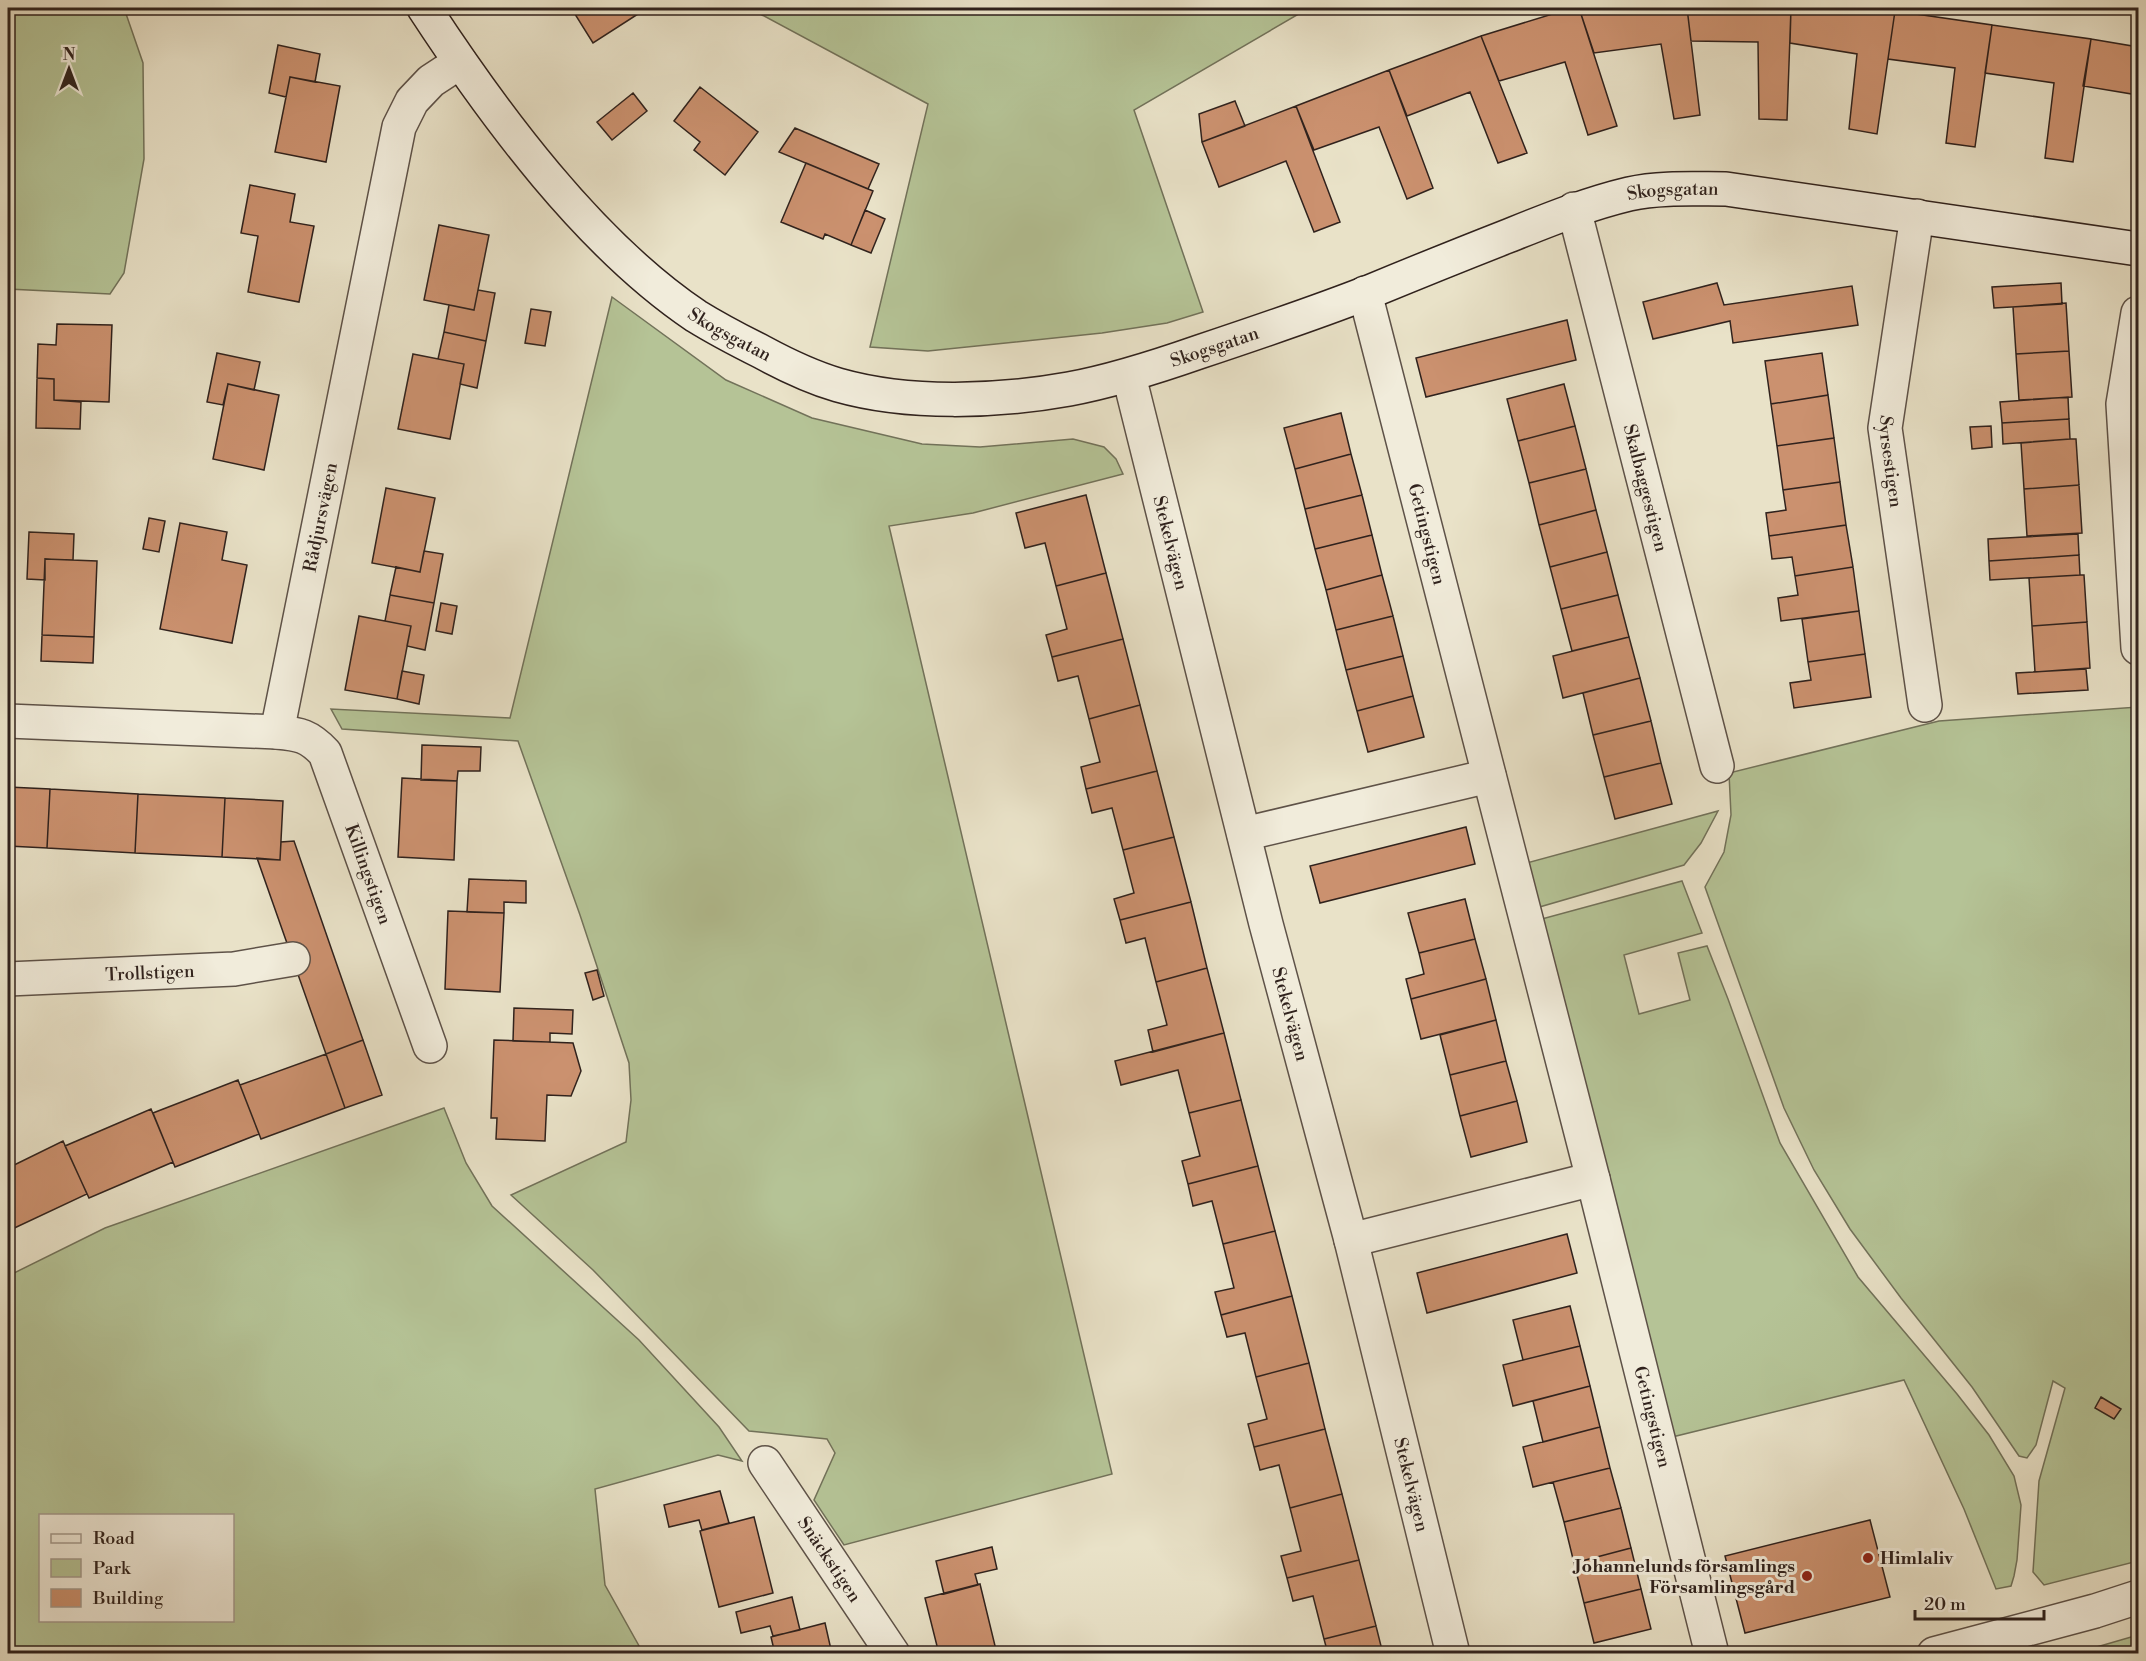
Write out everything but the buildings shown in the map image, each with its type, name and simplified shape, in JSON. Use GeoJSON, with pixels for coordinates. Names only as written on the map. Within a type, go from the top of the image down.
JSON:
{"type":"FeatureCollection","features":[{"type":"Feature","properties":{"kind":"street","name":"Skogsgatan"},"geometry":{"type":"LineString","coordinates":[[424,8],[460,63],[527,150],[572,204],[614,248],[651,281],[697,316],[797,370],[838,385],[891,396],[939,399],[991,397],[1068,390],[1129,376],[1276,327],[1574,209],[1632,193],[1726,189],[2139,249]]}},
{"type":"Feature","properties":{"kind":"street","name":"Rådjursvägen"},"geometry":{"type":"LineString","coordinates":[[277,732],[399,127],[412,101],[431,81],[460,63]]}},
{"type":"Feature","properties":{"kind":"street","name":"Skalbaggestigen"},"geometry":{"type":"LineString","coordinates":[[1574,209],[1717,766]]}},
{"type":"Feature","properties":{"kind":"street","name":"Syrsestigen"},"geometry":{"type":"LineString","coordinates":[[1917,216],[1885,428],[1925,705]]}},
{"type":"Feature","properties":{"kind":"street","name":"Getingstigen"},"geometry":{"type":"LineString","coordinates":[[1365,293],[1593,1179],[1712,1653]]}},
{"type":"Feature","properties":{"kind":"street"},"geometry":{"type":"LineString","coordinates":[[2139,314],[2123,404],[2139,648]]}},
{"type":"Feature","properties":{"kind":"street","name":"Stekelvägen"},"geometry":{"type":"LineString","coordinates":[[1129,376],[1266,924],[1351,1240],[1453,1653]]}},
{"type":"Feature","properties":{"kind":"street"},"geometry":{"type":"LineString","coordinates":[[8,721],[277,732]]}},
{"type":"Feature","properties":{"kind":"street","name":"Killingstigen"},"geometry":{"type":"LineString","coordinates":[[277,732],[297,734],[314,740],[325,753],[430,1046]]}},
{"type":"Feature","properties":{"kind":"street"},"geometry":{"type":"LineString","coordinates":[[1244,834],[1490,776]]}},
{"type":"Feature","properties":{"kind":"street","name":"Trollstigen"},"geometry":{"type":"LineString","coordinates":[[8,979],[234,969],[293,959]]}},
{"type":"Feature","properties":{"kind":"street"},"geometry":{"type":"LineString","coordinates":[[1351,1240],[1593,1179]]}},
{"type":"Feature","properties":{"kind":"street","name":"Snäckstigen"},"geometry":{"type":"LineString","coordinates":[[765,1463],[893,1653]]}},
{"type":"Feature","properties":{"kind":"street"},"geometry":{"type":"LineString","coordinates":[[1934,1653],[2095,1611],[2139,1596]]}},
{"type":"Feature","properties":{"kind":"green space"},"geometry":{"type":"Polygon","coordinates":[[[8,8],[124,8],[143,63],[144,159],[124,273],[110,294],[8,289],[8,8]]]}},
{"type":"Feature","properties":{"kind":"green space"},"geometry":{"type":"Polygon","coordinates":[[[749,8],[1309,8],[1134,110],[1203,312],[1167,323],[1102,333],[928,351],[870,347],[928,104],[749,8]]]}},
{"type":"Feature","properties":{"kind":"green space"},"geometry":{"type":"Polygon","coordinates":[[[612,297],[726,380],[812,418],[922,444],[980,447],[1073,439],[1104,447],[1116,459],[1123,474],[973,513],[889,526],[1112,1474],[844,1545],[814,1500],[835,1453],[827,1439],[749,1431],[593,1270],[511,1195],[626,1142],[631,1100],[629,1063],[580,915],[518,741],[342,729],[331,709],[510,718],[612,297]]]}},
{"type":"Feature","properties":{"kind":"green space"},"geometry":{"type":"Polygon","coordinates":[[[2138,707],[2138,1561],[2044,1585],[2033,1572],[2039,1481],[2065,1388],[2053,1381],[2036,1445],[2027,1458],[2019,1456],[1972,1387],[1901,1298],[1850,1229],[1814,1170],[1784,1108],[1705,887],[1724,852],[1731,815],[1729,773],[1939,721],[2138,707]]]}},
{"type":"Feature","properties":{"kind":"green space"},"geometry":{"type":"Polygon","coordinates":[[[1718,811],[1701,843],[1684,865],[1536,908],[1523,864],[1718,811]]]}},
{"type":"Feature","properties":{"kind":"green space"},"geometry":{"type":"Polygon","coordinates":[[[1682,881],[1702,933],[1624,955],[1639,1014],[1690,1000],[1678,953],[1707,946],[1780,1143],[1858,1277],[1957,1394],[1989,1435],[2014,1476],[2021,1505],[2017,1560],[2011,1586],[1996,1589],[1964,1509],[1904,1380],[1668,1438],[1538,920],[1682,881]]]}},
{"type":"Feature","properties":{"kind":"green space"},"geometry":{"type":"Polygon","coordinates":[[[444,1108],[466,1163],[492,1206],[639,1340],[719,1427],[742,1461],[718,1455],[595,1489],[605,1585],[643,1653],[8,1653],[8,1276],[105,1228],[444,1108]]]}},
{"type":"Feature","properties":{"kind":"green space"},"geometry":{"type":"Polygon","coordinates":[[[2138,1635],[2138,1653],[2076,1653],[2138,1635]]]}},
{"type":"Feature","properties":{"kind":"place","name":"Himlaliv"},"geometry":{"type":"Point","coordinates":[1868,1558]}},
{"type":"Feature","properties":{"kind":"place","name":"Johannelunds församlings Församlingsgård"},"geometry":{"type":"Point","coordinates":[1807,1576]}}]}
